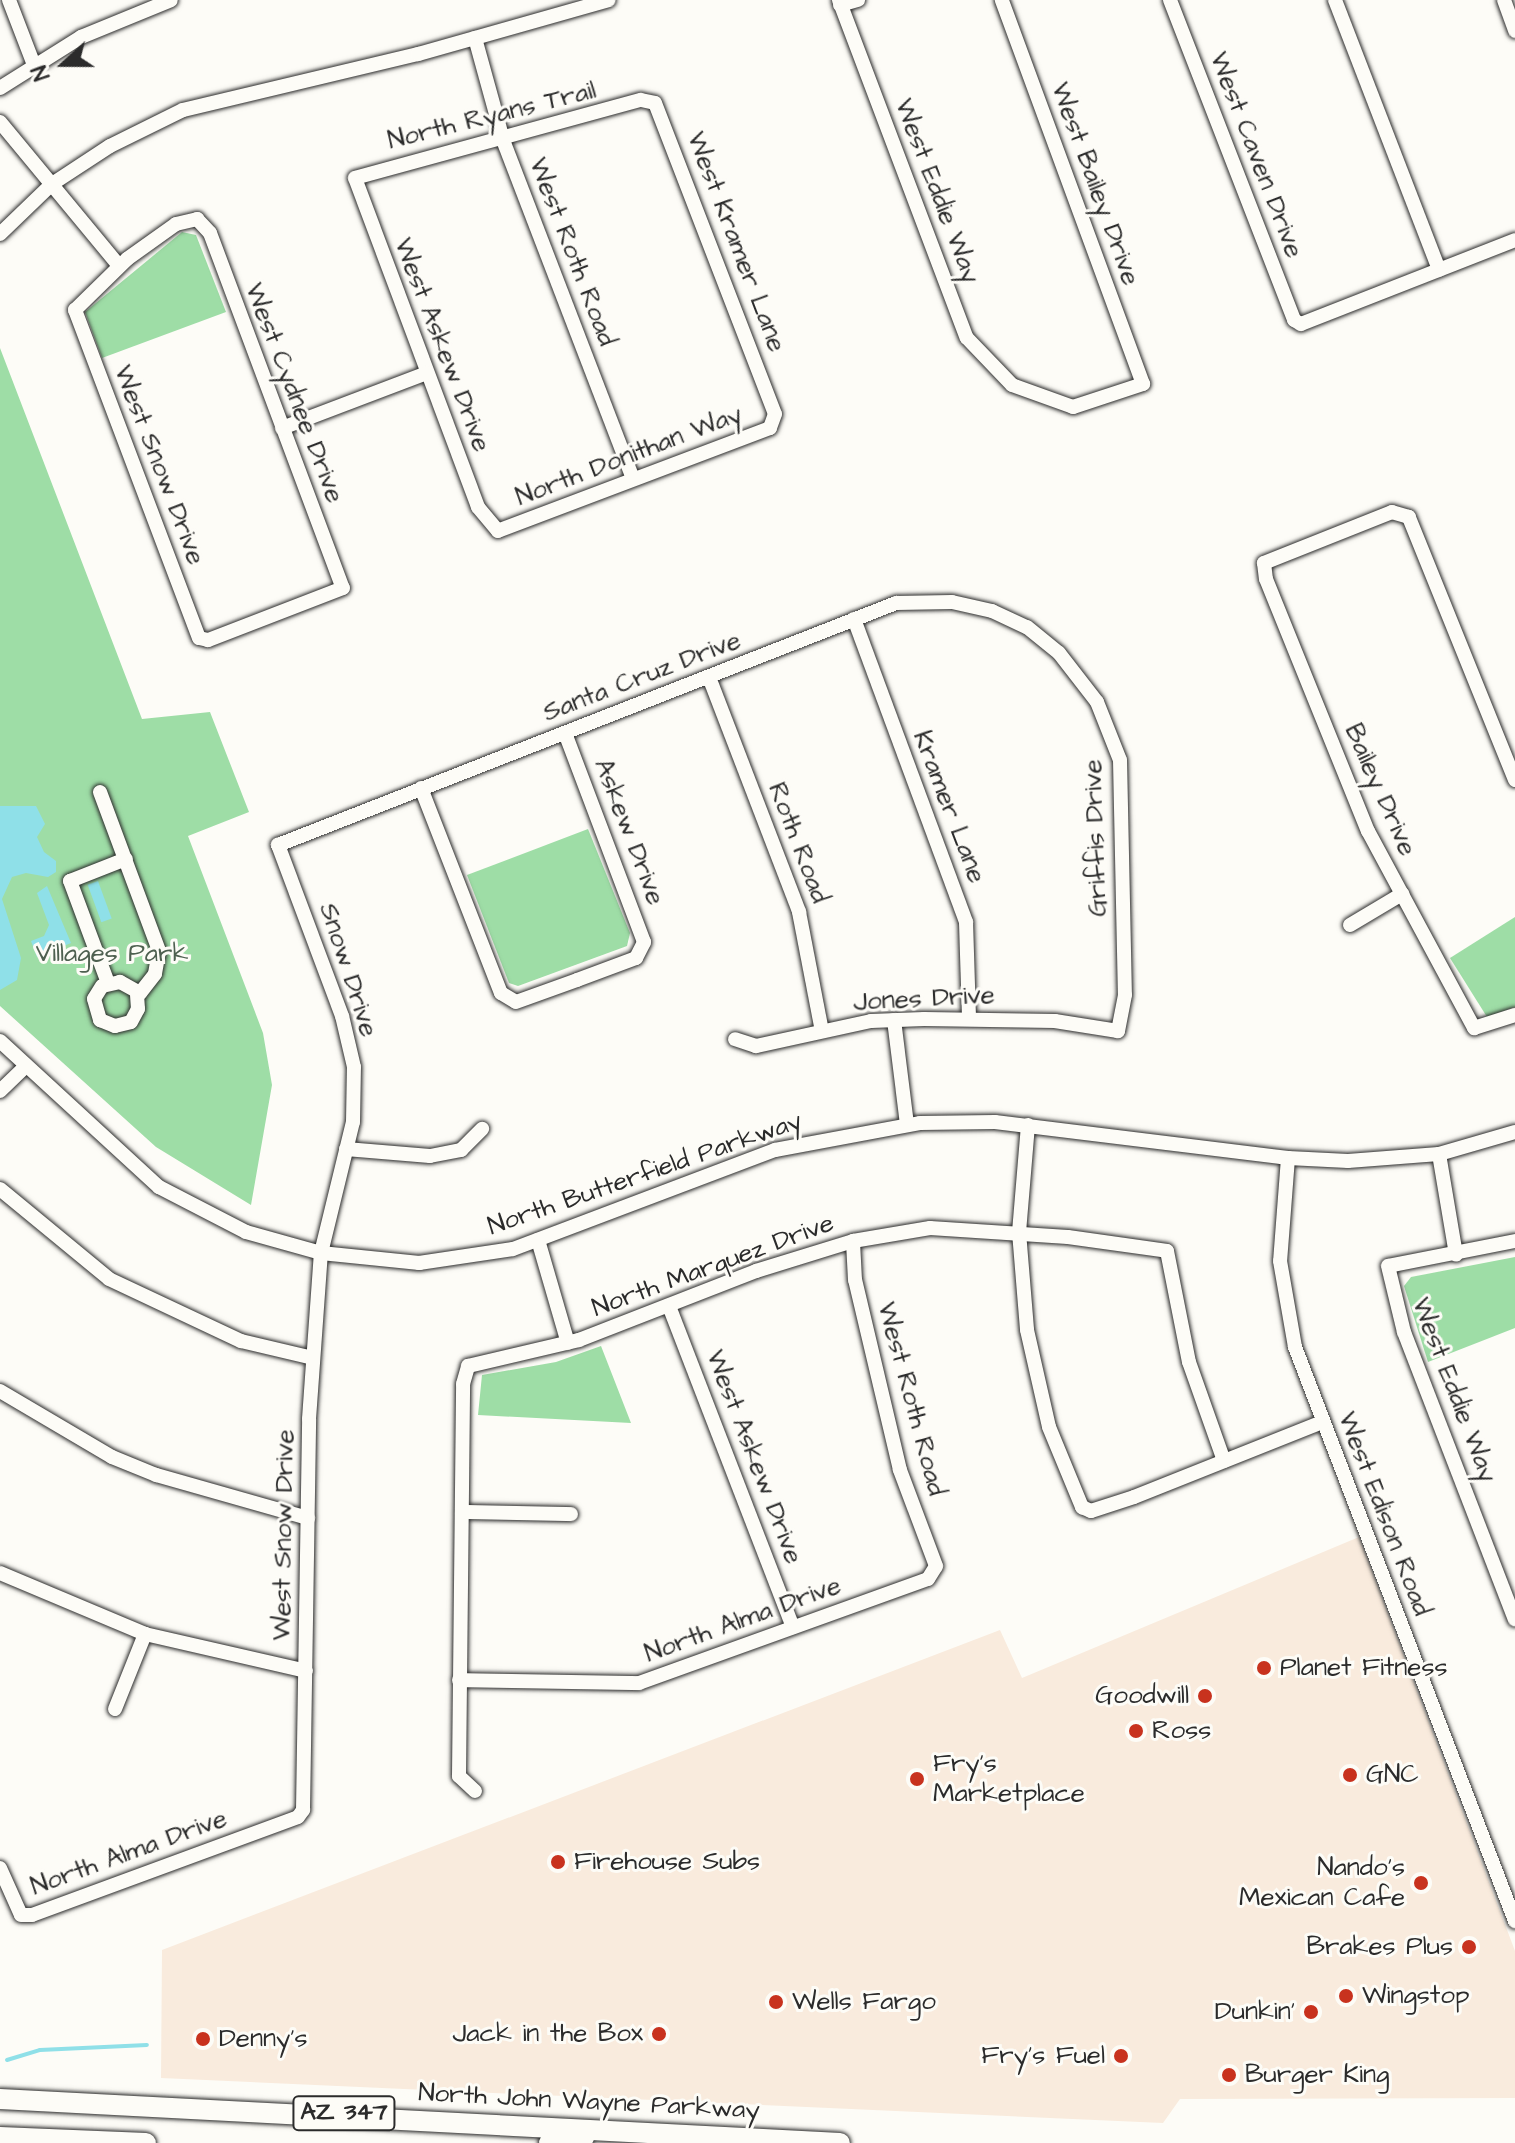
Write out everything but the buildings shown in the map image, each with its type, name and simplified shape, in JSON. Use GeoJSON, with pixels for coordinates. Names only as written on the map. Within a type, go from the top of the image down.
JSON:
{"type":"FeatureCollection","features":[{"type":"Feature","properties":{"kind":"highway","name":"North John Wayne Parkway"},"geometry":{"type":"LineString","coordinates":[[0,2099],[840,2143]]}},
{"type":"Feature","properties":{"kind":"highway"},"geometry":{"type":"LineString","coordinates":[[549,2143],[620,2132]]}},
{"type":"Feature","properties":{"kind":"highway"},"geometry":{"type":"LineString","coordinates":[[0,2137],[146,2143]]}},
{"type":"Feature","properties":{"kind":"street"},"geometry":{"type":"LineString","coordinates":[[9,0],[34,65]]}},
{"type":"Feature","properties":{"kind":"street"},"geometry":{"type":"LineString","coordinates":[[0,88],[34,65],[124,17],[171,0]]}},
{"type":"Feature","properties":{"kind":"street"},"geometry":{"type":"LineString","coordinates":[[0,234],[52,184],[110,146],[183,110],[475,38],[609,0]]}},
{"type":"Feature","properties":{"kind":"street"},"geometry":{"type":"LineString","coordinates":[[840,2],[858,0]]}},
{"type":"Feature","properties":{"kind":"street","name":"West Bailey Drive"},"geometry":{"type":"LineString","coordinates":[[1002,0],[1143,384],[1073,407],[1012,385]]}},
{"type":"Feature","properties":{"kind":"street","name":"West Caven Drive"},"geometry":{"type":"LineString","coordinates":[[1170,0],[1294,320],[1301,324],[1439,270]]}},
{"type":"Feature","properties":{"kind":"street"},"geometry":{"type":"LineString","coordinates":[[1335,0],[1439,270],[1515,240]]}},
{"type":"Feature","properties":{"kind":"street"},"geometry":{"type":"LineString","coordinates":[[1504,0],[1515,31]]}},
{"type":"Feature","properties":{"kind":"street","name":"West Eddie Way"},"geometry":{"type":"LineString","coordinates":[[840,2],[967,338],[1012,385]]}},
{"type":"Feature","properties":{"kind":"street","name":"West Roth Road"},"geometry":{"type":"LineString","coordinates":[[475,38],[503,140],[633,479]]}},
{"type":"Feature","properties":{"kind":"street","name":"North Ryans Trail"},"geometry":{"type":"LineString","coordinates":[[355,178],[641,100]]}},
{"type":"Feature","properties":{"kind":"street","name":"West Kramer Lane"},"geometry":{"type":"LineString","coordinates":[[641,100],[655,103],[775,414]]}},
{"type":"Feature","properties":{"kind":"street"},"geometry":{"type":"LineString","coordinates":[[0,122],[119,266]]}},
{"type":"Feature","properties":{"kind":"street","name":"West Askew Drive"},"geometry":{"type":"LineString","coordinates":[[355,178],[478,507],[491,528]]}},
{"type":"Feature","properties":{"kind":"street","name":"West Cydnee Drive"},"geometry":{"type":"LineString","coordinates":[[119,266],[176,224],[197,219],[210,233],[343,588]]}},
{"type":"Feature","properties":{"kind":"street","name":"West Snow Drive"},"geometry":{"type":"LineString","coordinates":[[119,266],[75,310],[199,638],[208,640],[343,588]]}},
{"type":"Feature","properties":{"kind":"street"},"geometry":{"type":"LineString","coordinates":[[282,428],[427,373]]}},
{"type":"Feature","properties":{"kind":"street","name":"North Donithan Way"},"geometry":{"type":"LineString","coordinates":[[491,528],[498,531],[770,428],[775,414]]}},
{"type":"Feature","properties":{"kind":"street","name":"Bailey Drive"},"geometry":{"type":"LineString","coordinates":[[1515,780],[1409,517],[1392,512],[1264,563],[1266,579],[1354,800],[1474,1028],[1515,1015]]}},
{"type":"Feature","properties":{"kind":"street","name":"Santa Cruz Drive"},"geometry":{"type":"LineString","coordinates":[[278,845],[896,603],[952,602],[992,611],[1027,627]]}},
{"type":"Feature","properties":{"kind":"street","name":"Kramer Lane"},"geometry":{"type":"LineString","coordinates":[[854,619],[966,922],[969,1018]]}},
{"type":"Feature","properties":{"kind":"street","name":"Griffis Drive"},"geometry":{"type":"LineString","coordinates":[[1027,627],[1059,653],[1097,702],[1120,760],[1125,995],[1118,1031]]}},
{"type":"Feature","properties":{"kind":"street","name":"Roth Road"},"geometry":{"type":"LineString","coordinates":[[709,677],[799,912],[822,1031]]}},
{"type":"Feature","properties":{"kind":"street","name":"Askew Drive"},"geometry":{"type":"LineString","coordinates":[[421,788],[496,984],[508,999],[524,1000],[636,958],[642,949],[642,934],[565,733]]}},
{"type":"Feature","properties":{"kind":"street"},"geometry":{"type":"LineString","coordinates":[[100,792],[159,951],[155,974],[137,995]]}},
{"type":"Feature","properties":{"kind":"street","name":"Snow Drive"},"geometry":{"type":"LineString","coordinates":[[278,845],[342,1016],[351,1054],[353,1122],[321,1253]]}},
{"type":"Feature","properties":{"kind":"street"},"geometry":{"type":"LineString","coordinates":[[108,983],[70,881],[126,859]]}},
{"type":"Feature","properties":{"kind":"street"},"geometry":{"type":"LineString","coordinates":[[1350,925],[1402,894]]}},
{"type":"Feature","properties":{"kind":"street"},"geometry":{"type":"LineString","coordinates":[[108,983],[126,984],[137,995],[138,1009],[131,1022],[108,1024],[100,1020],[94,999],[108,983]]}},
{"type":"Feature","properties":{"kind":"street","name":"Jones Drive"},"geometry":{"type":"LineString","coordinates":[[735,1039],[756,1046],[822,1031],[894,1020],[969,1018],[1055,1021],[1118,1031]]}},
{"type":"Feature","properties":{"kind":"street"},"geometry":{"type":"LineString","coordinates":[[894,1020],[907,1124]]}},
{"type":"Feature","properties":{"kind":"street","name":"North Butterfield Parkway"},"geometry":{"type":"LineString","coordinates":[[0,1041],[159,1187],[246,1232],[321,1253],[419,1263],[513,1249],[775,1150],[907,1124],[1028,1125],[1288,1158],[1359,1160],[1439,1154],[1515,1132]]}},
{"type":"Feature","properties":{"kind":"street"},"geometry":{"type":"LineString","coordinates":[[0,1091],[26,1066]]}},
{"type":"Feature","properties":{"kind":"street"},"geometry":{"type":"LineString","coordinates":[[1028,1125],[1019,1232],[1037,1386],[1082,1507],[1091,1511],[1134,1497],[1322,1422]]}},
{"type":"Feature","properties":{"kind":"street"},"geometry":{"type":"LineString","coordinates":[[346,1149],[430,1156],[461,1150],[482,1129]]}},
{"type":"Feature","properties":{"kind":"street"},"geometry":{"type":"LineString","coordinates":[[1439,1154],[1456,1255],[1515,1241]]}},
{"type":"Feature","properties":{"kind":"street","name":"West Edison Road"},"geometry":{"type":"LineString","coordinates":[[1288,1158],[1281,1216],[1284,1299],[1322,1422],[1515,1921]]}},
{"type":"Feature","properties":{"kind":"street"},"geometry":{"type":"LineString","coordinates":[[0,1189],[123,1287],[241,1341],[313,1358]]}},
{"type":"Feature","properties":{"kind":"street","name":"North Marquez Drive"},"geometry":{"type":"LineString","coordinates":[[462,1512],[463,1384],[468,1366],[568,1343],[806,1252],[930,1228],[1019,1232],[1167,1251],[1189,1362],[1224,1461]]}},
{"type":"Feature","properties":{"kind":"street"},"geometry":{"type":"LineString","coordinates":[[538,1240],[568,1343]]}},
{"type":"Feature","properties":{"kind":"street","name":"West Roth Road"},"geometry":{"type":"LineString","coordinates":[[853,1241],[855,1280],[900,1470],[936,1566]]}},
{"type":"Feature","properties":{"kind":"street","name":"West Snow Drive"},"geometry":{"type":"LineString","coordinates":[[298,1817],[303,1810],[313,1358],[321,1253]]}},
{"type":"Feature","properties":{"kind":"street","name":"West Eddie Way"},"geometry":{"type":"LineString","coordinates":[[1456,1255],[1388,1266],[1404,1332],[1515,1619]]}},
{"type":"Feature","properties":{"kind":"street","name":"West Askew Drive"},"geometry":{"type":"LineString","coordinates":[[669,1306],[793,1627]]}},
{"type":"Feature","properties":{"kind":"street"},"geometry":{"type":"LineString","coordinates":[[0,1391],[127,1463],[308,1518]]}},
{"type":"Feature","properties":{"kind":"street"},"geometry":{"type":"LineString","coordinates":[[475,1791],[459,1776],[462,1512],[571,1514]]}},
{"type":"Feature","properties":{"kind":"street","name":"North Alma Drive"},"geometry":{"type":"LineString","coordinates":[[459,1680],[639,1683],[928,1579],[936,1566]]}},
{"type":"Feature","properties":{"kind":"street"},"geometry":{"type":"LineString","coordinates":[[0,1573],[145,1634],[306,1671]]}},
{"type":"Feature","properties":{"kind":"street"},"geometry":{"type":"LineString","coordinates":[[115,1709],[145,1634]]}},
{"type":"Feature","properties":{"kind":"street","name":"North Alma Drive"},"geometry":{"type":"LineString","coordinates":[[0,1868],[21,1915],[298,1817]]}},
{"type":"Feature","properties":{"kind":"shaded area"},"geometry":{"type":"Polygon","coordinates":[[[1359,1537],[1515,1951],[1515,2098],[1180,2099],[1163,2123],[161,2078],[162,1950],[1000,1630],[1022,1678],[1359,1537]]]}},
{"type":"Feature","properties":{"kind":"green space"},"geometry":{"type":"Polygon","coordinates":[[[182,232],[196,235],[226,312],[102,358],[85,312],[182,232]]]}},
{"type":"Feature","properties":{"kind":"green space","name":"Villages Park"},"geometry":{"type":"Polygon","coordinates":[[[0,348],[142,719],[210,712],[249,812],[188,836],[263,1033],[272,1085],[251,1205],[156,1147],[0,1006],[0,348]]]}},
{"type":"Feature","properties":{"kind":"green space"},"geometry":{"type":"Polygon","coordinates":[[[588,829],[630,933],[627,946],[518,986],[509,983],[467,875],[588,829]]]}},
{"type":"Feature","properties":{"kind":"green space"},"geometry":{"type":"Polygon","coordinates":[[[1515,917],[1515,1007],[1487,1017],[1450,958],[1515,917]]]}},
{"type":"Feature","properties":{"kind":"green space"},"geometry":{"type":"Polygon","coordinates":[[[1515,1257],[1515,1328],[1428,1362],[1404,1286],[1411,1277],[1515,1257]]]}},
{"type":"Feature","properties":{"kind":"green space"},"geometry":{"type":"Polygon","coordinates":[[[601,1346],[631,1423],[478,1415],[482,1375],[556,1362],[601,1346]]]}},
{"type":"Feature","properties":{"kind":"water"},"geometry":{"type":"Polygon","coordinates":[[[0,806],[36,806],[45,824],[37,837],[44,852],[56,861],[56,872],[48,877],[26,873],[12,877],[2,899],[21,958],[17,980],[0,990],[0,806]]]}},
{"type":"Feature","properties":{"kind":"water"},"geometry":{"type":"Polygon","coordinates":[[[98,881],[112,919],[101,922],[88,885],[98,881]]]}},
{"type":"Feature","properties":{"kind":"water"},"geometry":{"type":"Polygon","coordinates":[[[47,886],[71,943],[37,957],[31,941],[44,936],[49,925],[37,893],[47,886]]]}},
{"type":"Feature","properties":{"kind":"waterway"},"geometry":{"type":"LineString","coordinates":[[7,2060],[40,2050],[147,2045]]}},
{"type":"Feature","properties":{"kind":"place","name":"Planet Fitness"},"geometry":{"type":"Point","coordinates":[1264,1668]}},
{"type":"Feature","properties":{"kind":"place","name":"Goodwill"},"geometry":{"type":"Point","coordinates":[1205,1696]}},
{"type":"Feature","properties":{"kind":"place","name":"Ross"},"geometry":{"type":"Point","coordinates":[1136,1731]}},
{"type":"Feature","properties":{"kind":"place","name":"GNC"},"geometry":{"type":"Point","coordinates":[1350,1775]}},
{"type":"Feature","properties":{"kind":"place","name":"Fry's Marketplace"},"geometry":{"type":"Point","coordinates":[917,1779]}},
{"type":"Feature","properties":{"kind":"place","name":"Firehouse Subs"},"geometry":{"type":"Point","coordinates":[558,1862]}},
{"type":"Feature","properties":{"kind":"place","name":"Nando's Mexican Cafe"},"geometry":{"type":"Point","coordinates":[1421,1883]}},
{"type":"Feature","properties":{"kind":"place","name":"Brakes Plus"},"geometry":{"type":"Point","coordinates":[1469,1947]}},
{"type":"Feature","properties":{"kind":"place","name":"Wingstop"},"geometry":{"type":"Point","coordinates":[1346,1996]}},
{"type":"Feature","properties":{"kind":"place","name":"Wells Fargo"},"geometry":{"type":"Point","coordinates":[776,2002]}},
{"type":"Feature","properties":{"kind":"place","name":"Dunkin'"},"geometry":{"type":"Point","coordinates":[1311,2012]}},
{"type":"Feature","properties":{"kind":"place","name":"Jack in the Box"},"geometry":{"type":"Point","coordinates":[659,2034]}},
{"type":"Feature","properties":{"kind":"place","name":"Denny's"},"geometry":{"type":"Point","coordinates":[203,2039]}},
{"type":"Feature","properties":{"kind":"place","name":"Fry's Fuel"},"geometry":{"type":"Point","coordinates":[1121,2056]}},
{"type":"Feature","properties":{"kind":"place","name":"Burger King"},"geometry":{"type":"Point","coordinates":[1229,2075]}}]}
